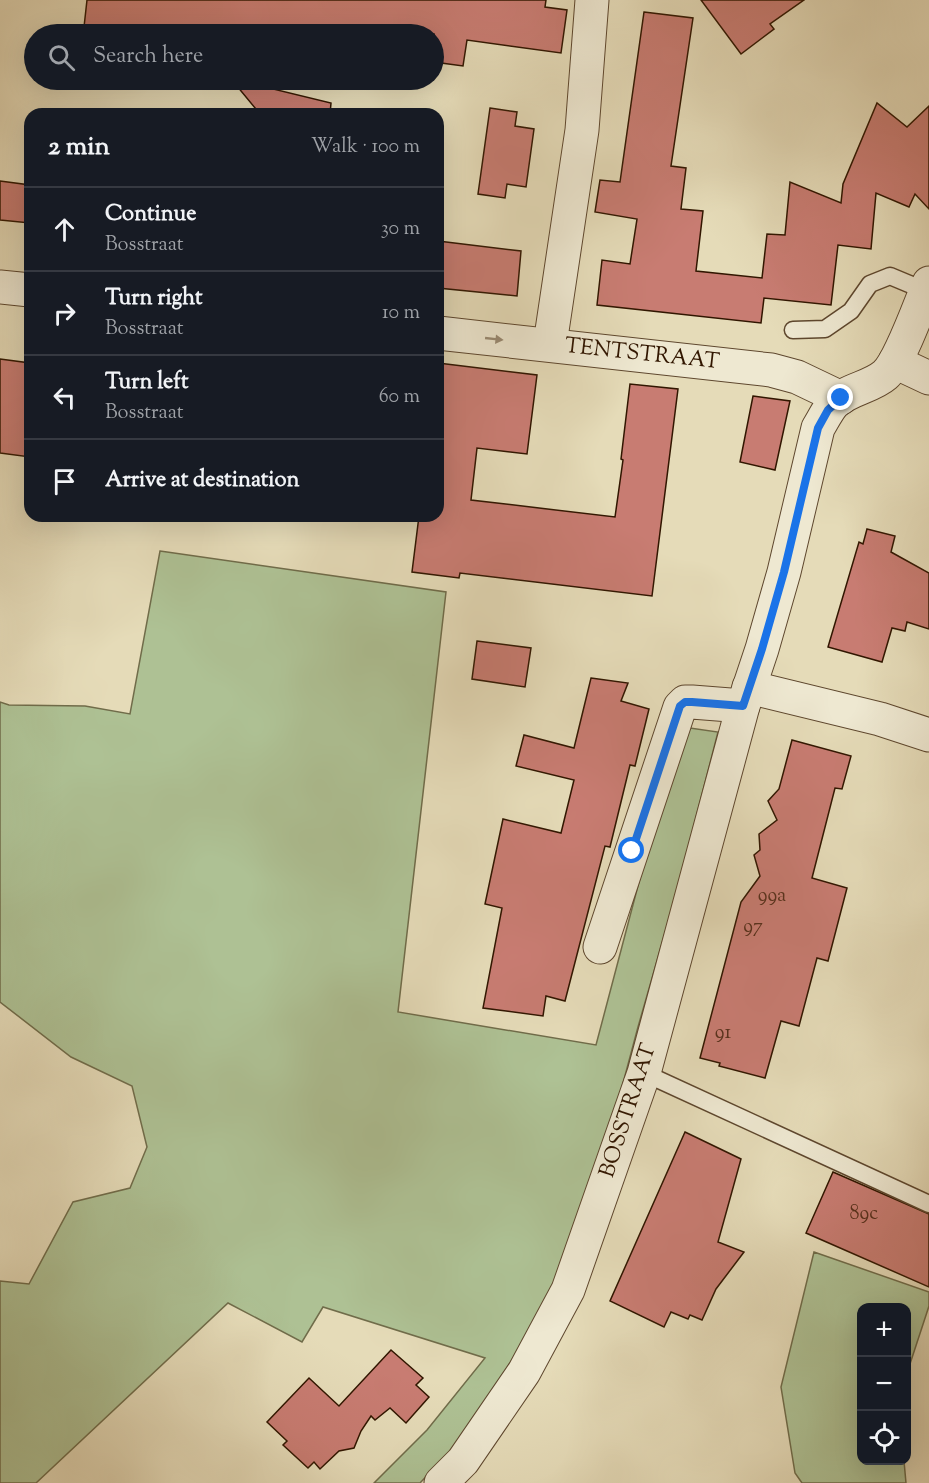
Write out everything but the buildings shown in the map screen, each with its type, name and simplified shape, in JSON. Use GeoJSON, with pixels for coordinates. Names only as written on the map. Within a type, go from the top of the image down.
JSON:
{"type":"FeatureCollection","features":[{"type":"Feature","properties":{"kind":"street"},"geometry":{"type":"LineString","coordinates":[[550,344],[582,130],[592,0]]}},
{"type":"Feature","properties":{"kind":"street"},"geometry":{"type":"LineString","coordinates":[[0,286],[24,289]]}},
{"type":"Feature","properties":{"kind":"street"},"geometry":{"type":"LineString","coordinates":[[927,287],[895,362],[929,378]]}},
{"type":"Feature","properties":{"kind":"street","name":"TENTSTRAAT"},"geometry":{"type":"LineString","coordinates":[[444,334],[771,370],[796,377],[841,398]]}},
{"type":"Feature","properties":{"kind":"street","name":"BOSSTRAAT"},"geometry":{"type":"LineString","coordinates":[[441,1483],[463,1461],[524,1372],[568,1290],[644,1073],[746,696],[784,572],[818,428],[828,410],[841,398],[874,383],[887,374],[895,362]]}},
{"type":"Feature","properties":{"kind":"street"},"geometry":{"type":"LineString","coordinates":[[600,947],[680,706],[685,702],[746,696],[880,719],[929,735]]}},
{"type":"Feature","properties":{"kind":"lane"},"geometry":{"type":"LineString","coordinates":[[793,330],[825,329],[851,311],[870,284],[890,276],[927,287]]}},
{"type":"Feature","properties":{"kind":"lane"},"geometry":{"type":"LineString","coordinates":[[644,1073],[929,1204]]}},
{"type":"Feature","properties":{"kind":"green space"},"geometry":{"type":"Polygon","coordinates":[[[160,551],[446,592],[398,1012],[596,1045],[677,738],[690,728],[718,732],[679,884],[594,1192],[564,1278],[463,1437],[420,1483],[374,1483],[427,1430],[485,1358],[323,1307],[302,1342],[228,1303],[36,1483],[0,1483],[0,1281],[29,1284],[73,1202],[130,1188],[147,1147],[132,1086],[71,1057],[0,1002],[0,702],[9,705],[85,706],[130,714],[160,551]]]}},
{"type":"Feature","properties":{"kind":"green space"},"geometry":{"type":"Polygon","coordinates":[[[814,1252],[929,1292],[929,1306],[911,1361],[911,1303],[857,1303],[857,1465],[904,1465],[906,1483],[802,1483],[795,1473],[781,1387],[814,1252]]]}},
{"type":"Feature","properties":{"kind":"route"},"geometry":{"type":"LineString","coordinates":[[632,851],[680,706],[685,702],[743,706],[784,572],[818,428],[828,410],[841,398]]}}]}
